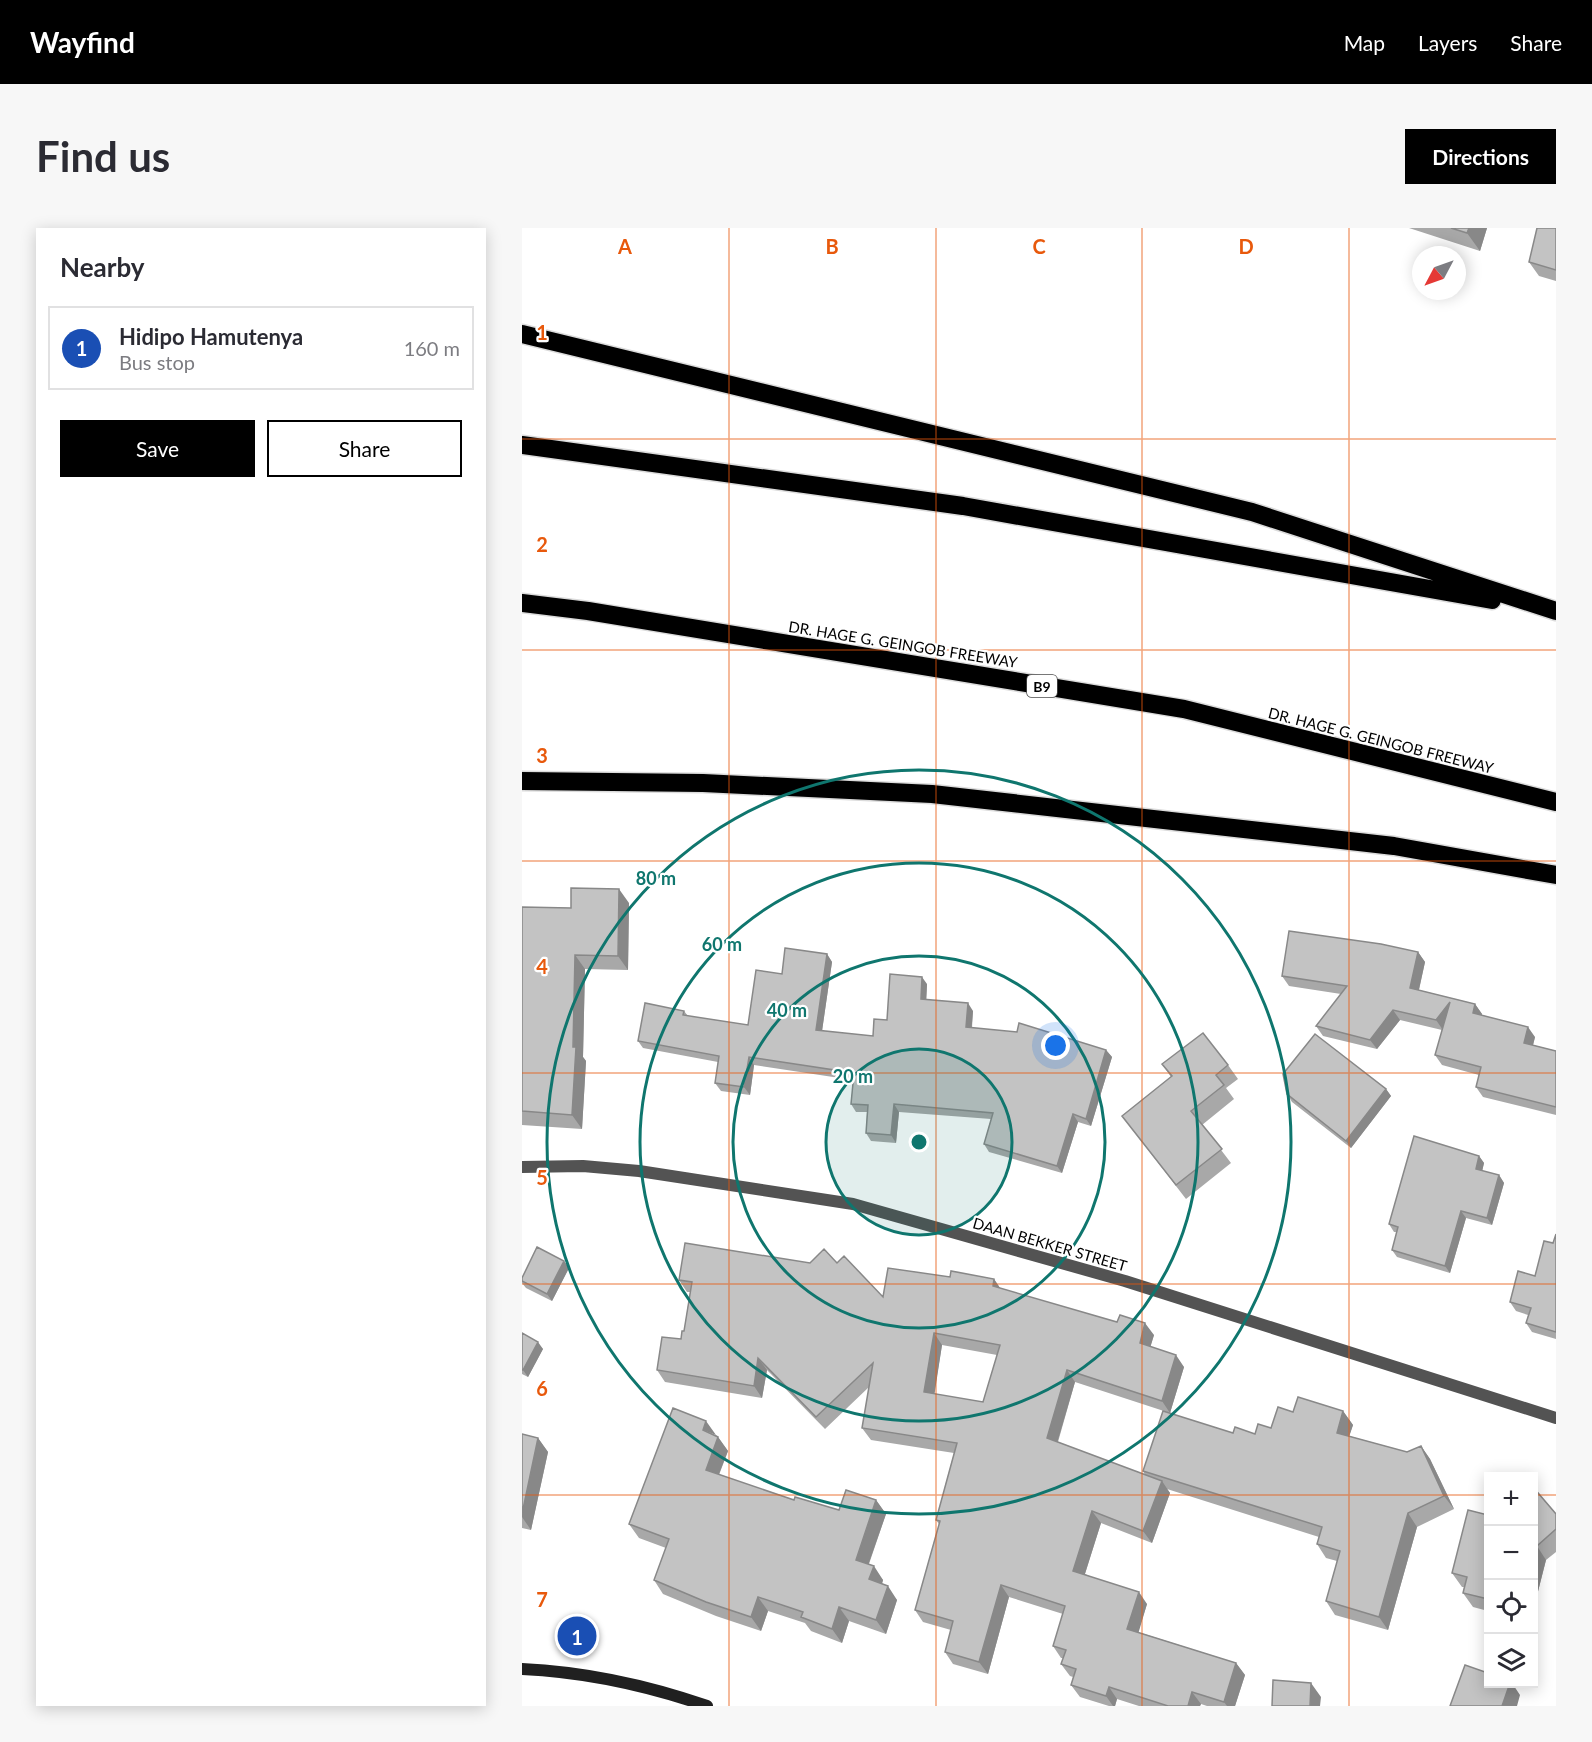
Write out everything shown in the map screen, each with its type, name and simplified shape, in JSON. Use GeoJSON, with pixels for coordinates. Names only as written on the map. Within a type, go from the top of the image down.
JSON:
{"type":"FeatureCollection","features":[{"type":"Feature","properties":{"kind":"highway"},"geometry":{"type":"LineString","coordinates":[[522,334],[1252,512],[1556,611]]}},
{"type":"Feature","properties":{"kind":"highway"},"geometry":{"type":"LineString","coordinates":[[522,445],[963,506],[1556,611]]}},
{"type":"Feature","properties":{"kind":"highway","name":"DR. HAGE G. GEINGOB FREEWAY"},"geometry":{"type":"LineString","coordinates":[[522,603],[588,611],[1184,709],[1556,802]]}},
{"type":"Feature","properties":{"kind":"highway"},"geometry":{"type":"LineString","coordinates":[[522,781],[703,783],[932,794],[1394,846],[1556,875]]}},
{"type":"Feature","properties":{"kind":"street","name":"DAAN BEKKER STREET"},"geometry":{"type":"LineString","coordinates":[[522,1167],[583,1166],[639,1172],[854,1204],[1125,1281],[1556,1418]]}},
{"type":"Feature","properties":{"kind":"street"},"geometry":{"type":"LineString","coordinates":[[522,1669],[621,1681],[659,1690],[707,1706]]}},
{"type":"Feature","properties":{"kind":"building"},"geometry":{"type":"Polygon","coordinates":[[[1451,228],[1469,228],[1467,233],[1451,228]]]}},
{"type":"Feature","properties":{"kind":"building"},"geometry":{"type":"Polygon","coordinates":[[[1537,228],[1556,228],[1556,270],[1529,262],[1537,228]]]}},
{"type":"Feature","properties":{"kind":"building"},"geometry":{"type":"Polygon","coordinates":[[[571,888],[619,889],[618,956],[575,955],[573,1047],[576,1047],[572,1115],[522,1111],[522,907],[571,908],[571,888]]]}},
{"type":"Feature","properties":{"kind":"building"},"geometry":{"type":"Polygon","coordinates":[[[1289,931],[1381,944],[1418,952],[1410,988],[1475,1004],[1473,1013],[1528,1027],[1524,1043],[1556,1051],[1556,1107],[1476,1087],[1481,1067],[1435,1055],[1450,1002],[1436,1020],[1393,1010],[1370,1040],[1316,1026],[1347,986],[1282,976],[1289,931]]]}},
{"type":"Feature","properties":{"kind":"building"},"geometry":{"type":"Polygon","coordinates":[[[785,948],[827,954],[816,1030],[873,1036],[874,1019],[887,1020],[890,974],[922,977],[921,999],[968,1003],[966,1027],[1017,1032],[1019,1023],[1106,1050],[1086,1119],[1073,1114],[1057,1166],[984,1144],[993,1113],[894,1104],[891,1135],[866,1133],[868,1105],[851,1104],[854,1073],[749,1057],[744,1087],[715,1083],[719,1056],[638,1041],[645,1003],[684,1011],[683,1015],[748,1025],[756,970],[782,974],[785,948]]]}},
{"type":"Feature","properties":{"kind":"building"},"geometry":{"type":"Polygon","coordinates":[[[1203,1033],[1228,1065],[1216,1075],[1224,1085],[1191,1111],[1222,1149],[1176,1185],[1122,1116],[1172,1076],[1162,1064],[1203,1033]]]}},
{"type":"Feature","properties":{"kind":"building"},"geometry":{"type":"Polygon","coordinates":[[[1315,1034],[1386,1089],[1346,1141],[1287,1094],[1283,1074],[1315,1034]]]}},
{"type":"Feature","properties":{"kind":"building"},"geometry":{"type":"Polygon","coordinates":[[[1414,1136],[1479,1156],[1476,1169],[1499,1175],[1487,1218],[1461,1211],[1445,1266],[1392,1250],[1398,1227],[1389,1224],[1414,1136]]]}},
{"type":"Feature","properties":{"kind":"building"},"geometry":{"type":"Polygon","coordinates":[[[1556,1234],[1556,1332],[1526,1323],[1531,1308],[1510,1302],[1518,1271],[1535,1276],[1544,1241],[1553,1243],[1556,1234]]]}},
{"type":"Feature","properties":{"kind":"building"},"geometry":{"type":"Polygon","coordinates":[[[685,1243],[810,1263],[824,1249],[837,1263],[844,1256],[883,1297],[888,1268],[950,1277],[951,1271],[994,1279],[993,1286],[1117,1322],[1120,1315],[1145,1323],[1140,1343],[1176,1355],[1162,1401],[1067,1370],[1047,1438],[1162,1481],[1143,1531],[1092,1511],[1073,1571],[1139,1592],[1127,1629],[1236,1663],[1224,1702],[1192,1692],[1188,1706],[1168,1706],[1109,1687],[1106,1696],[1071,1685],[1076,1669],[1061,1664],[1066,1650],[1053,1646],[1065,1606],[1001,1585],[979,1662],[945,1652],[953,1621],[915,1610],[940,1521],[936,1520],[957,1443],[862,1428],[873,1363],[816,1417],[758,1358],[754,1386],[657,1370],[662,1337],[681,1339],[682,1331],[684,1331],[692,1282],[679,1280],[685,1243]],[[934,1333],[924,1392],[983,1402],[1000,1345],[934,1333]]]}},
{"type":"Feature","properties":{"kind":"building"},"geometry":{"type":"Polygon","coordinates":[[[537,1247],[564,1261],[547,1294],[522,1281],[537,1247]]]}},
{"type":"Feature","properties":{"kind":"building"},"geometry":{"type":"Polygon","coordinates":[[[522,1333],[538,1342],[523,1370],[522,1370],[522,1333]]]}},
{"type":"Feature","properties":{"kind":"building"},"geometry":{"type":"Polygon","coordinates":[[[1298,1397],[1343,1411],[1337,1433],[1407,1452],[1421,1446],[1444,1496],[1408,1513],[1379,1617],[1326,1601],[1340,1551],[1317,1544],[1322,1527],[1143,1471],[1163,1411],[1233,1433],[1235,1427],[1255,1434],[1258,1424],[1271,1428],[1278,1407],[1293,1412],[1298,1397]]]}},
{"type":"Feature","properties":{"kind":"building"},"geometry":{"type":"Polygon","coordinates":[[[673,1408],[706,1421],[703,1430],[718,1437],[706,1470],[794,1500],[795,1497],[839,1510],[846,1490],[876,1500],[856,1560],[874,1566],[869,1579],[888,1586],[876,1620],[839,1607],[832,1629],[801,1617],[803,1612],[758,1597],[751,1617],[706,1602],[654,1580],[669,1539],[629,1524],[673,1408]]]}},
{"type":"Feature","properties":{"kind":"building"},"geometry":{"type":"Polygon","coordinates":[[[522,1434],[538,1438],[522,1514],[522,1434]]]}},
{"type":"Feature","properties":{"kind":"building"},"geometry":{"type":"Polygon","coordinates":[[[1538,1493],[1556,1514],[1556,1529],[1538,1545],[1538,1493]]]}},
{"type":"Feature","properties":{"kind":"building"},"geometry":{"type":"Polygon","coordinates":[[[1468,1510],[1484,1514],[1484,1598],[1463,1593],[1467,1577],[1452,1573],[1468,1510]]]}},
{"type":"Feature","properties":{"kind":"building"},"geometry":{"type":"Polygon","coordinates":[[[1465,1665],[1484,1672],[1484,1688],[1508,1688],[1502,1706],[1450,1706],[1465,1665]]]}},
{"type":"Feature","properties":{"kind":"building"},"geometry":{"type":"Polygon","coordinates":[[[1273,1680],[1311,1683],[1310,1706],[1272,1706],[1273,1680]]]}},
{"type":"Feature","properties":{"kind":"place","name":"Hidipo Hamutenya"},"geometry":{"type":"Point","coordinates":[577,1636]}}]}
